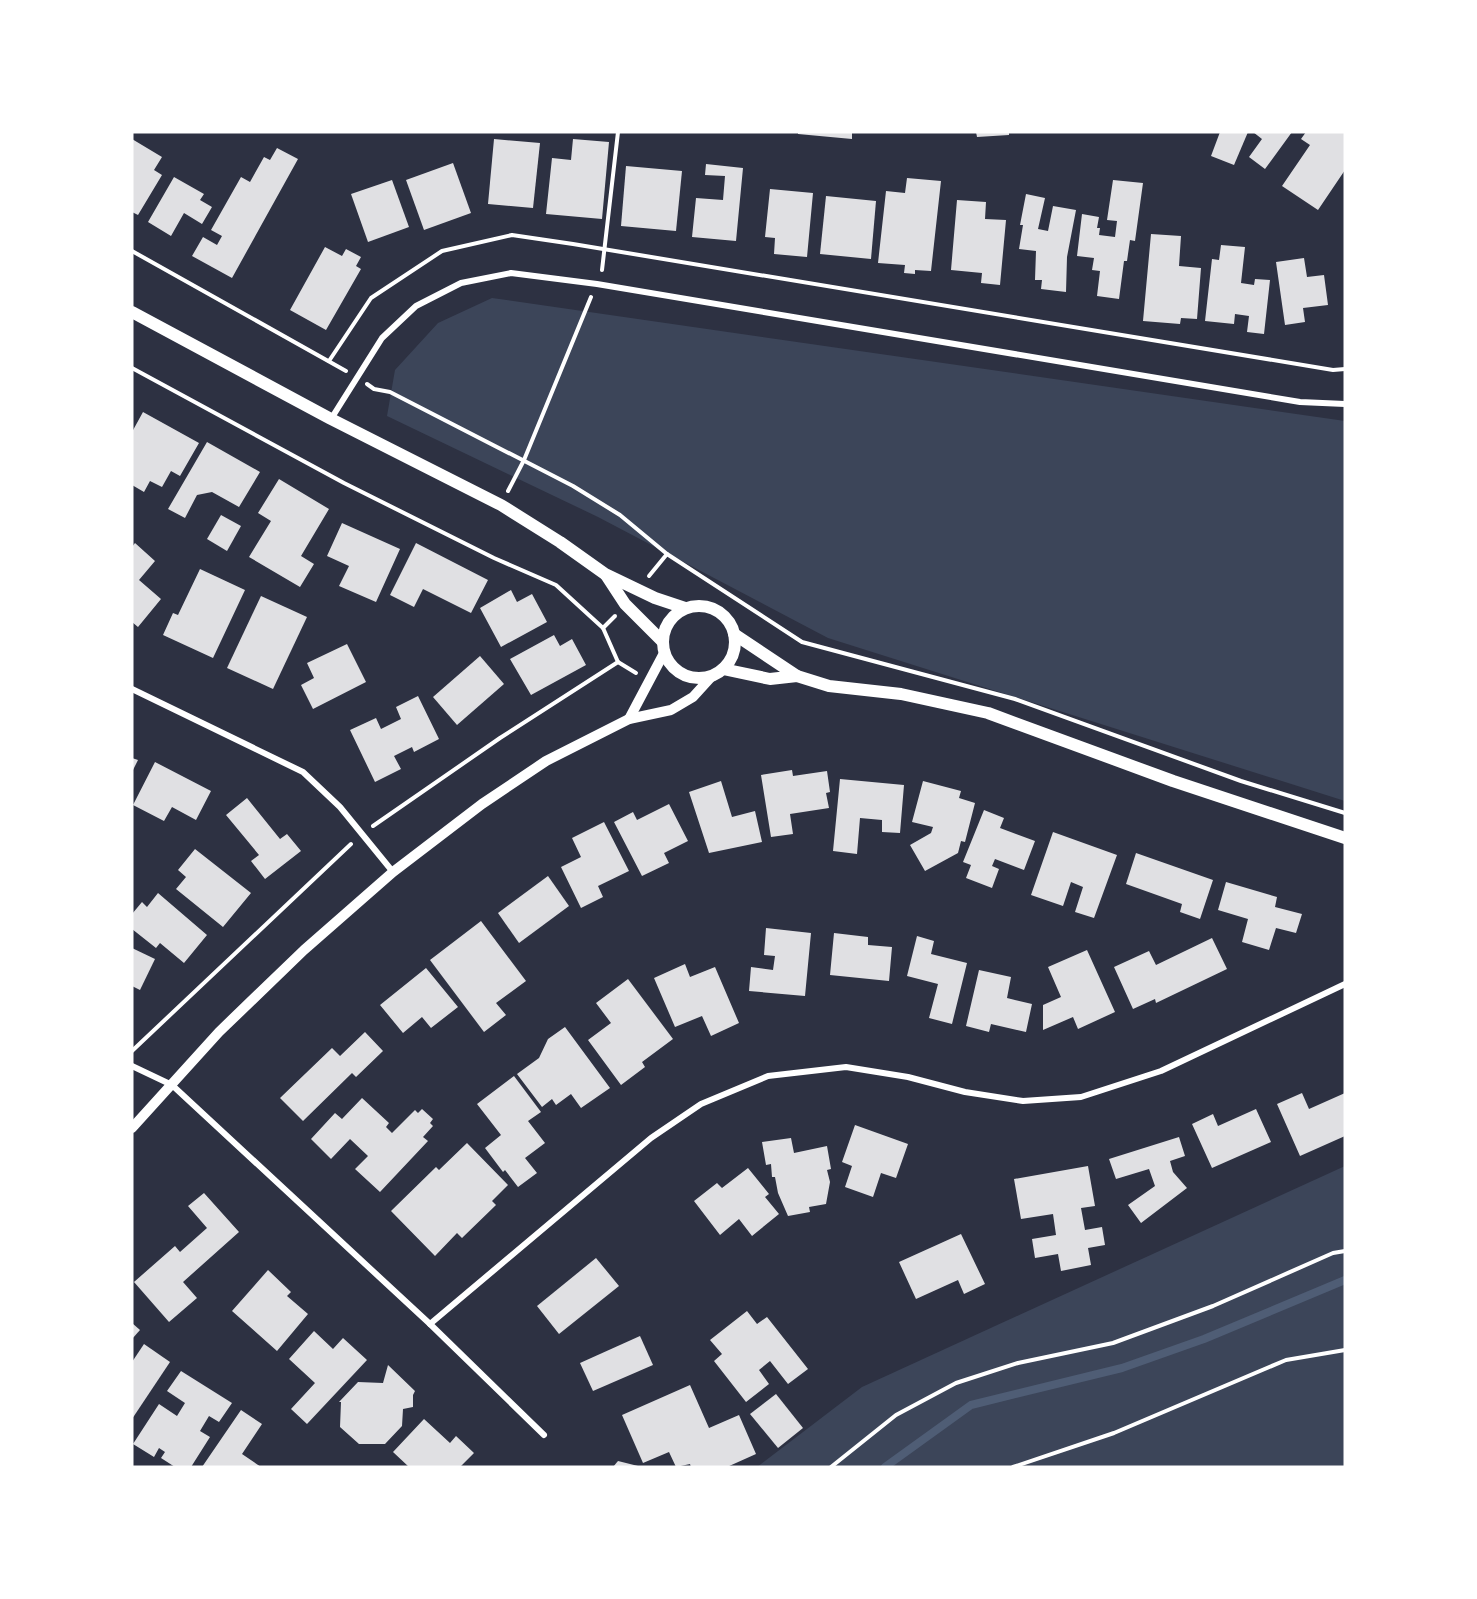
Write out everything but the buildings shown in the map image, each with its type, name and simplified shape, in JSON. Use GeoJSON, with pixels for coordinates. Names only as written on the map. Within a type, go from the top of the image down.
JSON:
{"type":"FeatureCollection","features":[{"type":"Feature","properties":{"kind":"main road"},"geometry":{"type":"LineString","coordinates":[[132,312],[331,419],[501,505],[605,574],[655,598],[685,608]]}},
{"type":"Feature","properties":{"kind":"main road"},"geometry":{"type":"LineString","coordinates":[[605,574],[625,604],[663,647],[670,664],[678,672],[689,677],[702,678],[718,672],[731,659],[735,647],[734,634],[731,625],[723,615],[712,608],[698,606],[685,608],[669,621],[663,647]]}},
{"type":"Feature","properties":{"kind":"main road"},"geometry":{"type":"LineString","coordinates":[[734,634],[797,676],[829,686],[901,694],[988,713],[1173,781],[1345,838]]}},
{"type":"Feature","properties":{"kind":"main road"},"geometry":{"type":"LineString","coordinates":[[718,672],[770,679],[797,676]]}},
{"type":"Feature","properties":{"kind":"street"},"geometry":{"type":"LineString","coordinates":[[331,419],[382,338],[416,306],[461,283],[511,273],[597,284],[1300,402],[1345,404]]}},
{"type":"Feature","properties":{"kind":"street"},"geometry":{"type":"LineString","coordinates":[[629,719],[663,647]]}},
{"type":"Feature","properties":{"kind":"street"},"geometry":{"type":"LineString","coordinates":[[132,1128],[219,1032],[304,950],[393,872],[482,804],[546,761],[629,719],[671,710],[693,697],[718,672]]}},
{"type":"Feature","properties":{"kind":"street"},"geometry":{"type":"LineString","coordinates":[[132,689],[303,772],[340,807],[393,872]]}},
{"type":"Feature","properties":{"kind":"street"},"geometry":{"type":"LineString","coordinates":[[430,1324],[651,1138],[701,1104],[768,1076],[846,1066],[908,1077],[965,1092],[1023,1101],[1081,1096],[1161,1071],[1345,984]]}},
{"type":"Feature","properties":{"kind":"street"},"geometry":{"type":"LineString","coordinates":[[132,1066],[172,1085],[430,1324],[544,1435]]}},
{"type":"Feature","properties":{"kind":"path"},"geometry":{"type":"LineString","coordinates":[[501,505],[524,460],[603,268],[618,132]]}},
{"type":"Feature","properties":{"kind":"path"},"geometry":{"type":"LineString","coordinates":[[329,361],[372,298],[442,251],[512,235],[1333,370],[1345,369]]}},
{"type":"Feature","properties":{"kind":"path"},"geometry":{"type":"LineString","coordinates":[[132,250],[357,377],[374,389],[390,392],[524,460],[620,515],[667,554]]}},
{"type":"Feature","properties":{"kind":"path"},"geometry":{"type":"LineString","coordinates":[[132,368],[344,483],[494,558],[556,585],[603,628]]}},
{"type":"Feature","properties":{"kind":"path"},"geometry":{"type":"LineString","coordinates":[[831,1467],[896,1415],[956,1383],[1018,1363],[1113,1343],[1213,1306],[1333,1253],[1345,1251]]}},
{"type":"Feature","properties":{"kind":"path"},"geometry":{"type":"LineString","coordinates":[[1013,1467],[1114,1433],[1286,1360],[1345,1350]]}},
{"type":"Feature","properties":{"kind":"shaded area"},"geometry":{"type":"Polygon","coordinates":[[[492,298],[1345,421],[1345,801],[828,638],[598,517],[387,416],[395,370],[438,323],[492,298]]]}},
{"type":"Feature","properties":{"kind":"shaded area"},"geometry":{"type":"Polygon","coordinates":[[[1345,1166],[1345,1467],[757,1467],[862,1387],[1345,1166]]]}},
{"type":"Feature","properties":{"kind":"waterway"},"geometry":{"type":"LineString","coordinates":[[885,1467],[971,1405],[1122,1368],[1204,1339],[1345,1280]]}}]}
